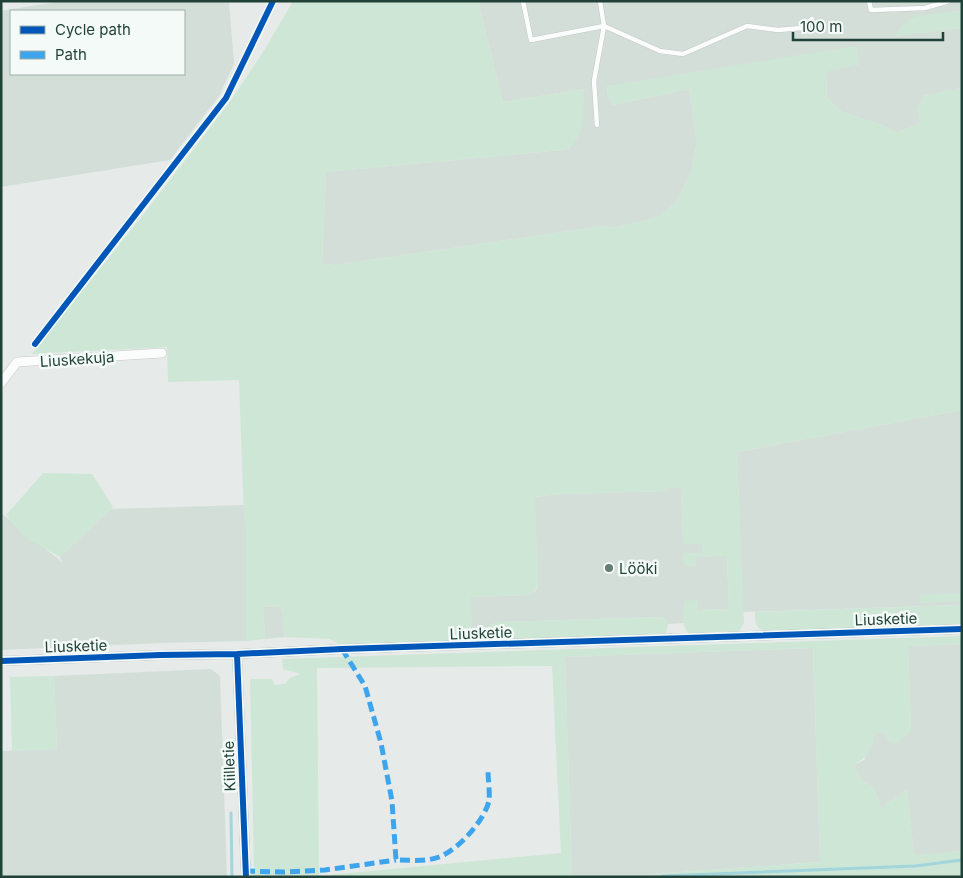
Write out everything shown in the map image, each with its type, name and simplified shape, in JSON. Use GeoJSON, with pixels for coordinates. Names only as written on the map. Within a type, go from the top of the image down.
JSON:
{"type":"FeatureCollection","features":[{"type":"Feature","properties":{"kind":"street","name":"Liuskekuja"},"geometry":{"type":"LineString","coordinates":[[1,382],[17,362],[162,353]]}},
{"type":"Feature","properties":{"kind":"street","name":"Liusketie"},"geometry":{"type":"LineString","coordinates":[[1,661],[962,629]]}},
{"type":"Feature","properties":{"kind":"street","name":"Kiilletie"},"geometry":{"type":"LineString","coordinates":[[237,654],[246,877]]}},
{"type":"Feature","properties":{"kind":"lane"},"geometry":{"type":"LineString","coordinates":[[523,1],[531,40],[604,26],[660,51],[683,54],[747,26],[778,30],[802,28],[812,19]]}},
{"type":"Feature","properties":{"kind":"lane"},"geometry":{"type":"LineString","coordinates":[[597,125],[594,81],[604,26],[600,1]]}},
{"type":"Feature","properties":{"kind":"lane"},"geometry":{"type":"LineString","coordinates":[[869,1],[871,10],[925,8],[949,1]]}},
{"type":"Feature","properties":{"kind":"shaded area"},"geometry":{"type":"Polygon","coordinates":[[[62,1],[229,1],[234,64],[219,96],[170,160],[1,187],[1,11],[62,1]]]}},
{"type":"Feature","properties":{"kind":"shaded area"},"geometry":{"type":"Polygon","coordinates":[[[478,1],[962,1],[962,11],[950,12],[895,36],[959,28],[962,31],[962,88],[923,96],[920,123],[897,133],[884,126],[842,112],[827,98],[826,71],[859,64],[607,86],[608,96],[613,105],[689,89],[697,142],[691,172],[677,201],[659,217],[614,228],[603,226],[336,265],[322,264],[326,172],[569,148],[584,89],[503,102],[478,1]]]}},
{"type":"Feature","properties":{"kind":"shaded area"},"geometry":{"type":"Polygon","coordinates":[[[962,410],[962,605],[743,612],[737,452],[962,410]]]}},
{"type":"Feature","properties":{"kind":"shaded area"},"geometry":{"type":"Polygon","coordinates":[[[667,488],[681,488],[683,544],[702,544],[702,553],[696,557],[727,555],[729,609],[698,610],[684,603],[683,623],[668,624],[664,618],[660,617],[498,622],[489,626],[486,630],[471,630],[471,597],[528,595],[537,588],[534,497],[560,494],[667,491],[667,488]]]}},
{"type":"Feature","properties":{"kind":"shaded area"},"geometry":{"type":"Polygon","coordinates":[[[244,505],[246,523],[246,641],[1,650],[1,513],[62,562],[60,557],[111,509],[244,505]]]}},
{"type":"Feature","properties":{"kind":"shaded area"},"geometry":{"type":"Polygon","coordinates":[[[281,606],[285,637],[265,639],[263,607],[281,606]]]}},
{"type":"Feature","properties":{"kind":"shaded area"},"geometry":{"type":"Polygon","coordinates":[[[962,644],[962,851],[914,856],[907,789],[881,808],[874,788],[861,780],[854,765],[864,760],[874,736],[879,733],[884,733],[891,743],[911,731],[908,646],[962,644]]]}},
{"type":"Feature","properties":{"kind":"shaded area"},"geometry":{"type":"Polygon","coordinates":[[[813,648],[820,862],[654,874],[654,877],[572,877],[565,657],[813,648]]]}},
{"type":"Feature","properties":{"kind":"shaded area"},"geometry":{"type":"Polygon","coordinates":[[[211,669],[220,676],[227,877],[1,877],[1,751],[57,749],[54,676],[211,669]]]}},
{"type":"Feature","properties":{"kind":"green space"},"geometry":{"type":"Polygon","coordinates":[[[293,1],[478,1],[503,102],[584,89],[580,133],[571,146],[563,150],[326,172],[322,264],[336,265],[603,226],[614,228],[659,217],[677,201],[691,172],[697,142],[689,89],[613,105],[608,96],[607,86],[856,46],[859,64],[826,72],[827,98],[842,112],[884,126],[897,133],[920,123],[917,110],[923,96],[962,88],[962,410],[737,452],[744,623],[739,631],[688,633],[686,630],[683,615],[685,601],[698,600],[698,610],[729,609],[727,556],[696,557],[696,566],[685,564],[683,553],[702,553],[702,544],[683,544],[681,488],[668,488],[667,491],[560,494],[535,497],[538,584],[534,591],[528,595],[471,597],[472,633],[469,640],[341,646],[330,639],[285,637],[281,606],[263,607],[265,639],[246,641],[246,523],[244,519],[239,380],[168,382],[167,347],[32,354],[229,103],[265,49],[293,1]]]}},
{"type":"Feature","properties":{"kind":"green space"},"geometry":{"type":"Polygon","coordinates":[[[962,11],[962,31],[959,28],[894,37],[914,17],[962,11]]]}},
{"type":"Feature","properties":{"kind":"green space"},"geometry":{"type":"Polygon","coordinates":[[[43,473],[92,474],[113,507],[60,557],[23,536],[7,514],[43,473]]]}},
{"type":"Feature","properties":{"kind":"green space"},"geometry":{"type":"Polygon","coordinates":[[[962,593],[962,601],[920,603],[920,595],[962,593]]]}},
{"type":"Feature","properties":{"kind":"green space"},"geometry":{"type":"Polygon","coordinates":[[[962,605],[962,624],[765,631],[757,626],[755,618],[755,612],[962,605]]]}},
{"type":"Feature","properties":{"kind":"green space"},"geometry":{"type":"Polygon","coordinates":[[[660,617],[666,619],[668,623],[665,634],[493,640],[488,636],[486,630],[489,626],[498,622],[660,617]]]}},
{"type":"Feature","properties":{"kind":"green space"},"geometry":{"type":"Polygon","coordinates":[[[962,636],[962,644],[908,646],[911,731],[897,743],[891,743],[884,733],[879,733],[874,736],[868,753],[854,765],[861,780],[874,788],[881,808],[907,789],[914,855],[962,851],[962,877],[654,877],[654,874],[820,862],[813,648],[565,657],[572,877],[250,877],[254,867],[250,679],[272,679],[275,685],[285,684],[290,678],[301,674],[283,669],[282,659],[962,636]],[[552,666],[317,668],[319,876],[561,853],[552,666]]]}},
{"type":"Feature","properties":{"kind":"green space"},"geometry":{"type":"Polygon","coordinates":[[[54,676],[57,749],[12,751],[10,677],[54,676]]]}},
{"type":"Feature","properties":{"kind":"waterway"},"geometry":{"type":"LineString","coordinates":[[231,813],[232,877]]}},
{"type":"Feature","properties":{"kind":"waterway"},"geometry":{"type":"LineString","coordinates":[[662,876],[915,866],[962,860]]}},
{"type":"Feature","properties":{"kind":"marked path"},"geometry":{"type":"LineString","coordinates":[[342,649],[365,686],[381,743],[392,801],[396,860],[434,859],[454,848],[462,841],[476,826],[489,801],[488,770]]}},
{"type":"Feature","properties":{"kind":"marked path"},"geometry":{"type":"LineString","coordinates":[[245,871],[325,870],[396,860]]}},
{"type":"Feature","properties":{"kind":"cycle path"},"geometry":{"type":"LineString","coordinates":[[35,344],[226,98],[273,1]]}},
{"type":"Feature","properties":{"kind":"cycle path"},"geometry":{"type":"LineString","coordinates":[[1,661],[962,629]]}},
{"type":"Feature","properties":{"kind":"cycle path"},"geometry":{"type":"LineString","coordinates":[[237,654],[246,877]]}},
{"type":"Feature","properties":{"kind":"place","name":"Lööki"},"geometry":{"type":"Point","coordinates":[609,568]}}]}
